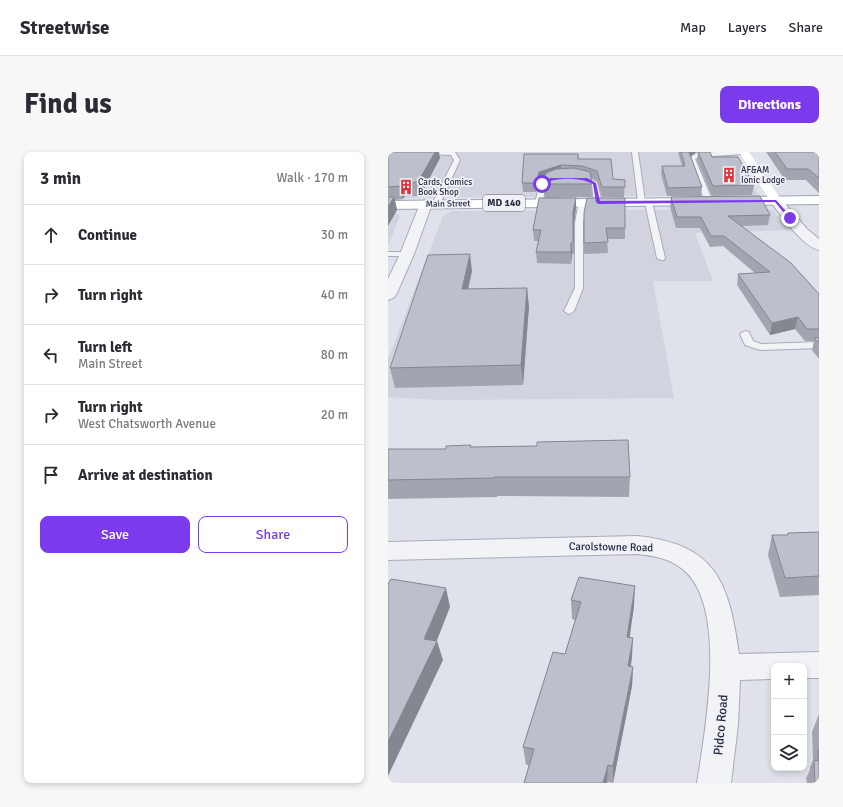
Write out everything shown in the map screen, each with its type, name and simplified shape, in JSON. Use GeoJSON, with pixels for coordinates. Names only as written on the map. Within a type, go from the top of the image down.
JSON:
{"type":"FeatureCollection","features":[{"type":"Feature","properties":{"kind":"main road"},"geometry":{"type":"LineString","coordinates":[[744,152],[776,201]]}},
{"type":"Feature","properties":{"kind":"main road","name":"Main Street"},"geometry":{"type":"LineString","coordinates":[[388,205],[819,200]]}},
{"type":"Feature","properties":{"kind":"street"},"geometry":{"type":"LineString","coordinates":[[776,201],[802,232],[817,242]]}},
{"type":"Feature","properties":{"kind":"street"},"geometry":{"type":"LineString","coordinates":[[388,295],[431,204]]}},
{"type":"Feature","properties":{"kind":"street","name":"Carolstowne Road"},"geometry":{"type":"LineString","coordinates":[[388,550],[637,545],[661,548],[681,556],[696,566],[708,580],[719,608],[726,667]]}},
{"type":"Feature","properties":{"kind":"street"},"geometry":{"type":"LineString","coordinates":[[807,665],[819,665]]}},
{"type":"Feature","properties":{"kind":"street"},"geometry":{"type":"LineString","coordinates":[[726,667],[771,666]]}},
{"type":"Feature","properties":{"kind":"street","name":"Pidco Road"},"geometry":{"type":"LineString","coordinates":[[714,783],[722,725],[726,667]]}},
{"type":"Feature","properties":{"kind":"lane"},"geometry":{"type":"LineString","coordinates":[[428,152],[453,153],[457,160],[431,204]]}},
{"type":"Feature","properties":{"kind":"lane"},"geometry":{"type":"LineString","coordinates":[[635,152],[645,202],[661,258]]}},
{"type":"Feature","properties":{"kind":"lane"},"geometry":{"type":"LineString","coordinates":[[709,202],[692,158],[697,154],[744,152]]}},
{"type":"Feature","properties":{"kind":"lane"},"geometry":{"type":"LineString","coordinates":[[538,203],[542,184],[550,179],[585,179],[595,183],[598,202]]}},
{"type":"Feature","properties":{"kind":"lane"},"geometry":{"type":"LineString","coordinates":[[569,311],[579,288],[579,223],[582,203]]}},
{"type":"Feature","properties":{"kind":"lane"},"geometry":{"type":"LineString","coordinates":[[388,254],[407,254]]}},
{"type":"Feature","properties":{"kind":"lane"},"geometry":{"type":"LineString","coordinates":[[745,334],[749,343],[760,347],[819,346]]}},
{"type":"Feature","properties":{"kind":"shaded area"},"geometry":{"type":"Polygon","coordinates":[[[388,152],[736,152],[758,195],[388,198],[388,152]]]}},
{"type":"Feature","properties":{"kind":"shaded area"},"geometry":{"type":"Polygon","coordinates":[[[771,209],[793,230],[695,233],[713,281],[653,281],[674,398],[436,400],[388,397],[388,359],[443,216],[452,211],[771,209]]]}},
{"type":"Feature","properties":{"kind":"shaded area"},"geometry":{"type":"Polygon","coordinates":[[[388,212],[394,212],[400,216],[388,246],[388,212]]]}},
{"type":"Feature","properties":{"kind":"building"},"geometry":{"type":"Polygon","coordinates":[[[388,152],[435,152],[418,182],[403,183],[401,186],[388,187],[388,152]]]}},
{"type":"Feature","properties":{"kind":"building"},"geometry":{"type":"Polygon","coordinates":[[[681,152],[689,152],[702,187],[668,188],[662,166],[685,166],[681,152]]]}},
{"type":"Feature","properties":{"kind":"building"},"geometry":{"type":"Polygon","coordinates":[[[698,152],[710,152],[712,157],[738,157],[754,185],[713,186],[698,152]]]}},
{"type":"Feature","properties":{"kind":"building"},"geometry":{"type":"Polygon","coordinates":[[[775,152],[817,152],[819,154],[819,178],[808,169],[787,169],[775,152]]]}},
{"type":"Feature","properties":{"kind":"building"},"geometry":{"type":"Polygon","coordinates":[[[524,154],[578,154],[578,159],[611,159],[613,179],[625,180],[625,187],[602,187],[597,171],[582,166],[561,165],[539,172],[536,183],[522,183],[524,154]]]}},
{"type":"Feature","properties":{"kind":"building"},"geometry":{"type":"Polygon","coordinates":[[[574,168],[590,172],[592,184],[544,184],[546,173],[556,169],[574,168]]]}},
{"type":"Feature","properties":{"kind":"building"},"geometry":{"type":"Polygon","coordinates":[[[760,196],[770,215],[728,216],[791,263],[819,294],[819,329],[807,329],[798,317],[772,323],[738,274],[770,272],[724,236],[711,236],[701,217],[677,217],[671,197],[760,196]]]}},
{"type":"Feature","properties":{"kind":"building"},"geometry":{"type":"Polygon","coordinates":[[[388,197],[394,197],[388,207],[388,197]]]}},
{"type":"Feature","properties":{"kind":"building"},"geometry":{"type":"Polygon","coordinates":[[[539,198],[576,198],[573,212],[573,243],[571,243],[571,252],[536,252],[541,230],[533,230],[539,198]]]}},
{"type":"Feature","properties":{"kind":"building"},"geometry":{"type":"Polygon","coordinates":[[[587,198],[625,198],[625,228],[606,228],[608,242],[584,243],[584,213],[587,198]]]}},
{"type":"Feature","properties":{"kind":"building"},"geometry":{"type":"Polygon","coordinates":[[[470,254],[462,289],[527,288],[521,365],[390,368],[428,255],[470,254]]]}},
{"type":"Feature","properties":{"kind":"building"},"geometry":{"type":"Polygon","coordinates":[[[819,337],[819,343],[814,338],[819,337]]]}},
{"type":"Feature","properties":{"kind":"building"},"geometry":{"type":"Polygon","coordinates":[[[628,440],[630,477],[494,477],[388,480],[388,449],[446,449],[446,446],[471,445],[470,447],[537,446],[537,442],[628,440]]]}},
{"type":"Feature","properties":{"kind":"building"},"geometry":{"type":"Polygon","coordinates":[[[819,532],[819,576],[785,578],[772,535],[819,532]]]}},
{"type":"Feature","properties":{"kind":"building"},"geometry":{"type":"Polygon","coordinates":[[[579,577],[635,586],[627,637],[633,638],[628,666],[633,667],[613,766],[608,765],[603,783],[524,783],[534,749],[523,747],[553,652],[565,654],[581,602],[571,600],[579,577]]]}},
{"type":"Feature","properties":{"kind":"building"},"geometry":{"type":"Polygon","coordinates":[[[391,579],[446,588],[424,639],[437,641],[388,742],[388,584],[391,579]]]}},
{"type":"Feature","properties":{"kind":"building"},"geometry":{"type":"Polygon","coordinates":[[[818,750],[819,783],[815,783],[814,760],[818,761],[818,750]]]}},
{"type":"Feature","properties":{"kind":"place","name":"AF&AM Ionic Lodge"},"geometry":{"type":"Point","coordinates":[729,175]}},
{"type":"Feature","properties":{"kind":"place","name":"Cards, Comics Book Shop"},"geometry":{"type":"Point","coordinates":[406,187]}},
{"type":"Feature","properties":{"kind":"route"},"geometry":{"type":"LineString","coordinates":[[542,184],[550,179],[585,179],[595,183],[598,202],[776,201],[790,218]]}}]}
